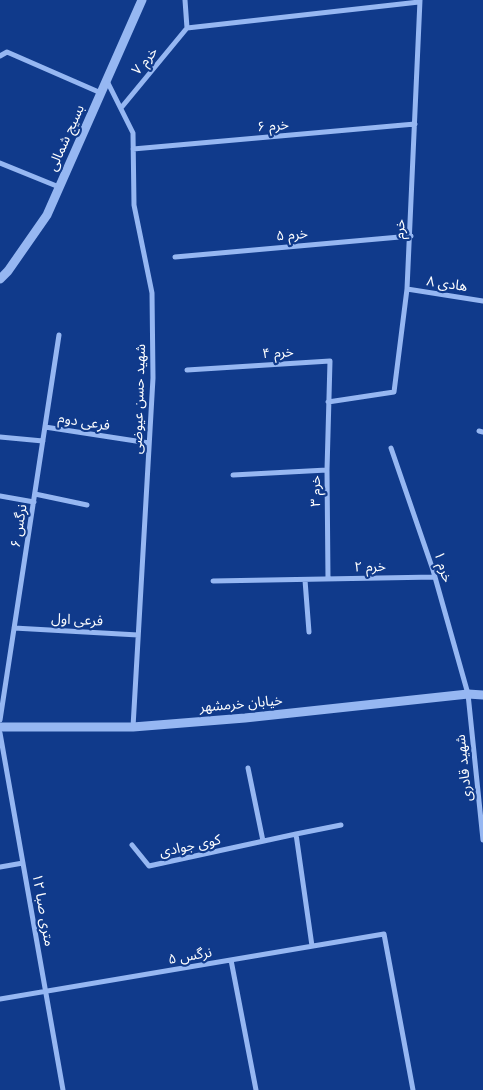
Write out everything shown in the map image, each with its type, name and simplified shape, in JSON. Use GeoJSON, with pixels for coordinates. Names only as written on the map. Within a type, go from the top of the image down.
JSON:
{"type":"FeatureCollection","features":[{"type":"Feature","properties":{"kind":"street","name":"بسیج شمالی"},"geometry":{"type":"LineString","coordinates":[[0,279],[8,271],[47,215],[142,0]]}},
{"type":"Feature","properties":{"kind":"street"},"geometry":{"type":"LineString","coordinates":[[185,0],[187,28],[420,1]]}},
{"type":"Feature","properties":{"kind":"street","name":"خرم"},"geometry":{"type":"LineString","coordinates":[[328,402],[394,392],[407,289],[411,236],[420,1]]}},
{"type":"Feature","properties":{"kind":"street","name":"خرم ۷"},"geometry":{"type":"LineString","coordinates":[[120,108],[187,28]]}},
{"type":"Feature","properties":{"kind":"street"},"geometry":{"type":"LineString","coordinates":[[0,56],[7,52],[101,93]]}},
{"type":"Feature","properties":{"kind":"street","name":"شهید حسن عیوضی"},"geometry":{"type":"LineString","coordinates":[[107,80],[133,133],[134,205],[152,293],[153,378],[133,726]]}},
{"type":"Feature","properties":{"kind":"street","name":"خرم ۶"},"geometry":{"type":"LineString","coordinates":[[133,149],[415,124]]}},
{"type":"Feature","properties":{"kind":"street"},"geometry":{"type":"LineString","coordinates":[[0,163],[59,187]]}},
{"type":"Feature","properties":{"kind":"street","name":"خرم ۵"},"geometry":{"type":"LineString","coordinates":[[175,257],[411,236]]}},
{"type":"Feature","properties":{"kind":"street","name":"هادی ۸"},"geometry":{"type":"LineString","coordinates":[[407,289],[483,300]]}},
{"type":"Feature","properties":{"kind":"street","name":"نرگس ۶"},"geometry":{"type":"LineString","coordinates":[[0,720],[59,335]]}},
{"type":"Feature","properties":{"kind":"street","name":"خرم ۴"},"geometry":{"type":"LineString","coordinates":[[187,370],[330,361],[328,402]]}},
{"type":"Feature","properties":{"kind":"street","name":"خرم ۳"},"geometry":{"type":"LineString","coordinates":[[328,402],[328,579]]}},
{"type":"Feature","properties":{"kind":"street","name":"فرعی دوم"},"geometry":{"type":"LineString","coordinates":[[45,427],[149,444]]}},
{"type":"Feature","properties":{"kind":"street"},"geometry":{"type":"LineString","coordinates":[[0,437],[43,441]]}},
{"type":"Feature","properties":{"kind":"street","name":"خرم ۱"},"geometry":{"type":"LineString","coordinates":[[391,448],[435,576],[468,694]]}},
{"type":"Feature","properties":{"kind":"street"},"geometry":{"type":"LineString","coordinates":[[233,475],[327,470]]}},
{"type":"Feature","properties":{"kind":"street"},"geometry":{"type":"LineString","coordinates":[[35,494],[87,505]]}},
{"type":"Feature","properties":{"kind":"street"},"geometry":{"type":"LineString","coordinates":[[0,496],[34,502]]}},
{"type":"Feature","properties":{"kind":"street","name":"خرم ۲"},"geometry":{"type":"LineString","coordinates":[[212,581],[435,576]]}},
{"type":"Feature","properties":{"kind":"street"},"geometry":{"type":"LineString","coordinates":[[305,580],[308,632]]}},
{"type":"Feature","properties":{"kind":"street","name":"فرعی اول"},"geometry":{"type":"LineString","coordinates":[[14,628],[138,635]]}},
{"type":"Feature","properties":{"kind":"street","name":"خیابان خرمشهر"},"geometry":{"type":"LineString","coordinates":[[0,727],[133,726],[245,718],[468,694],[483,695]]}},
{"type":"Feature","properties":{"kind":"street","name":"شهید قادری"},"geometry":{"type":"LineString","coordinates":[[468,694],[483,840]]}},
{"type":"Feature","properties":{"kind":"street","name":"۱۲ متری صبا"},"geometry":{"type":"LineString","coordinates":[[0,734],[63,1090]]}},
{"type":"Feature","properties":{"kind":"street"},"geometry":{"type":"LineString","coordinates":[[248,768],[263,841]]}},
{"type":"Feature","properties":{"kind":"street","name":"کوی جوادی"},"geometry":{"type":"LineString","coordinates":[[132,845],[149,866],[342,825]]}},
{"type":"Feature","properties":{"kind":"street"},"geometry":{"type":"LineString","coordinates":[[296,834],[312,946]]}},
{"type":"Feature","properties":{"kind":"street"},"geometry":{"type":"LineString","coordinates":[[0,867],[23,863]]}},
{"type":"Feature","properties":{"kind":"street","name":"نرگس ۵"},"geometry":{"type":"LineString","coordinates":[[0,999],[384,934],[413,1090]]}},
{"type":"Feature","properties":{"kind":"street"},"geometry":{"type":"LineString","coordinates":[[231,960],[256,1090]]}}]}
